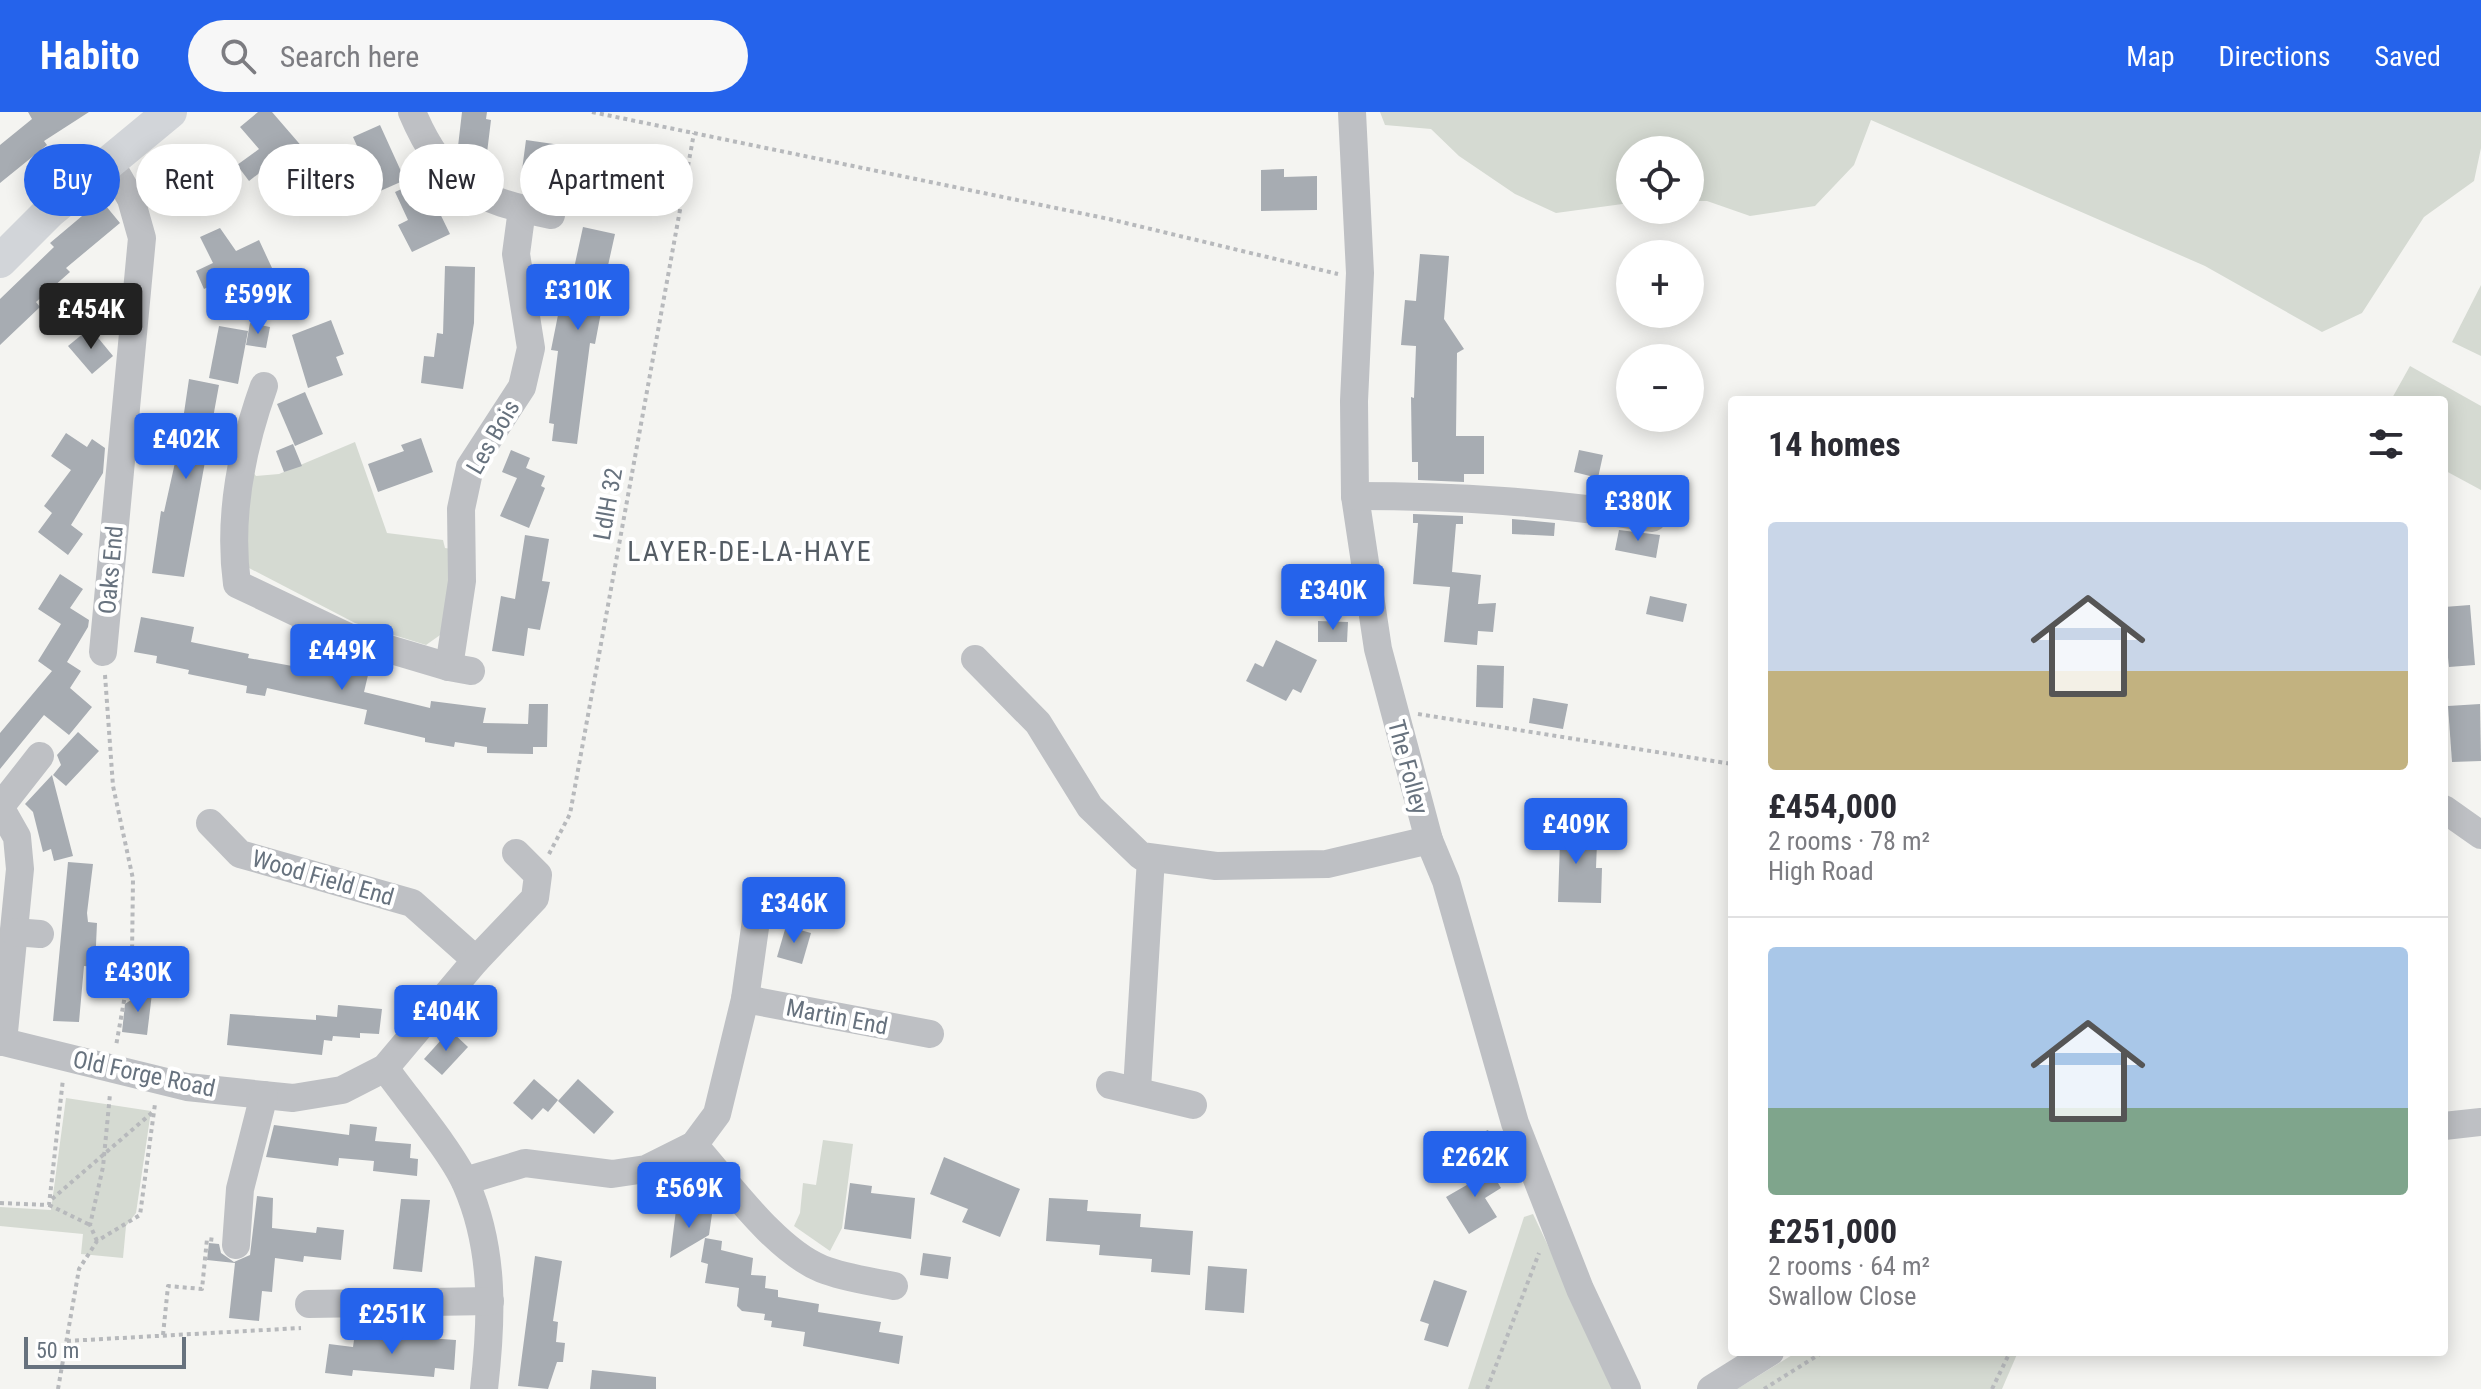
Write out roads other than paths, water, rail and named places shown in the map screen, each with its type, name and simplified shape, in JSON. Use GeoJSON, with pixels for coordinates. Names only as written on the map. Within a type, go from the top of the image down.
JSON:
{"type":"FeatureCollection","features":[{"type":"Feature","properties":{"kind":"main road"},"geometry":{"type":"LineString","coordinates":[[120,152],[170,112]]}},
{"type":"Feature","properties":{"kind":"main road"},"geometry":{"type":"LineString","coordinates":[[0,261],[45,216]]}},
{"type":"Feature","properties":{"kind":"street"},"geometry":{"type":"LineString","coordinates":[[412,112],[425,144],[444,170],[469,192],[520,208]]}},
{"type":"Feature","properties":{"kind":"street","name":"The Folley"},"geometry":{"type":"LineString","coordinates":[[1352,112],[1360,273],[1354,401],[1355,496],[1363,567],[1393,710],[1515,1123],[1580,1289],[1627,1389]]}},
{"type":"Feature","properties":{"kind":"street","name":"Oaks End"},"geometry":{"type":"LineString","coordinates":[[103,652],[142,238],[131,199],[120,180]]}},
{"type":"Feature","properties":{"kind":"street","name":"Les Bois"},"geometry":{"type":"LineString","coordinates":[[264,386],[247,433],[233,523],[235,592],[348,637],[460,669],[461,509],[470,467],[522,387],[531,348],[516,254],[521,216]]}},
{"type":"Feature","properties":{"kind":"street"},"geometry":{"type":"LineString","coordinates":[[1355,496],[1463,496],[1553,502],[1652,518]]}},
{"type":"Feature","properties":{"kind":"street"},"geometry":{"type":"LineString","coordinates":[[975,659],[1038,723],[1090,807],[1141,856],[1216,866],[1327,864],[1429,840]]}},
{"type":"Feature","properties":{"kind":"street"},"geometry":{"type":"LineString","coordinates":[[2,1042],[27,933],[17,837],[0,807],[40,756]]}},
{"type":"Feature","properties":{"kind":"street"},"geometry":{"type":"LineString","coordinates":[[2448,812],[2481,835]]}},
{"type":"Feature","properties":{"kind":"street","name":"Wood Field End"},"geometry":{"type":"LineString","coordinates":[[210,823],[240,854],[412,903],[476,960]]}},
{"type":"Feature","properties":{"kind":"street","name":"Old Forge Road"},"geometry":{"type":"LineString","coordinates":[[2,1042],[187,1087],[293,1098],[342,1090],[385,1068],[476,960],[535,898],[538,875],[516,853]]}},
{"type":"Feature","properties":{"kind":"street"},"geometry":{"type":"LineString","coordinates":[[1151,858],[1124,1087],[1193,1105]]}},
{"type":"Feature","properties":{"kind":"street"},"geometry":{"type":"LineString","coordinates":[[465,1181],[525,1163],[612,1174],[646,1169],[694,1145],[717,1114],[745,999],[760,892]]}},
{"type":"Feature","properties":{"kind":"street","name":"Martin End"},"geometry":{"type":"LineString","coordinates":[[745,999],[930,1034]]}},
{"type":"Feature","properties":{"kind":"street"},"geometry":{"type":"LineString","coordinates":[[385,1068],[465,1181],[486,1245],[490,1301],[484,1389]]}},
{"type":"Feature","properties":{"kind":"street"},"geometry":{"type":"LineString","coordinates":[[236,1244],[240,1189],[264,1095]]}},
{"type":"Feature","properties":{"kind":"street"},"geometry":{"type":"LineString","coordinates":[[2448,1126],[2481,1122]]}},
{"type":"Feature","properties":{"kind":"street"},"geometry":{"type":"LineString","coordinates":[[694,1145],[776,1235],[800,1255],[830,1271],[894,1286]]}},
{"type":"Feature","properties":{"kind":"street"},"geometry":{"type":"LineString","coordinates":[[309,1304],[490,1301]]}},
{"type":"Feature","properties":{"kind":"street"},"geometry":{"type":"LineString","coordinates":[[1711,1389],[1764,1356]]}},
{"type":"Feature","properties":{"kind":"district","name":"LAYER-DE-LA-HAYE"},"geometry":{"type":"Point","coordinates":[750,551]}}]}
